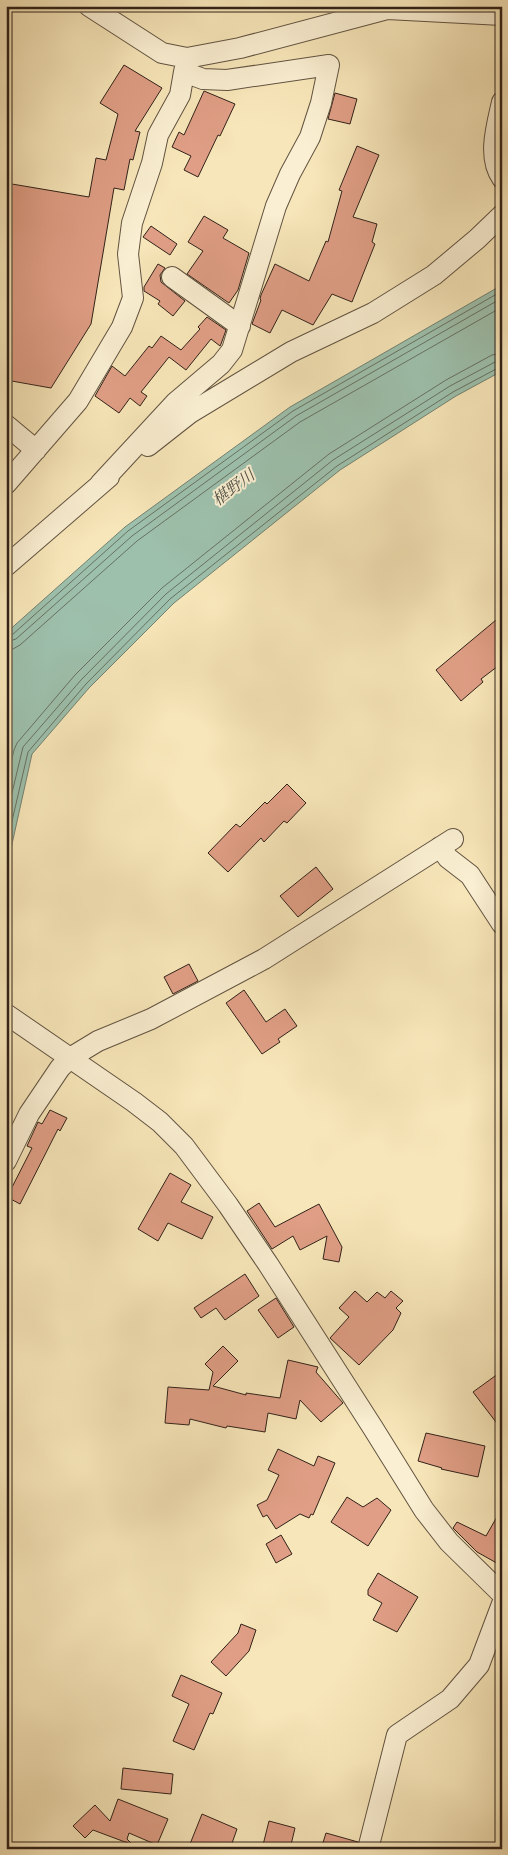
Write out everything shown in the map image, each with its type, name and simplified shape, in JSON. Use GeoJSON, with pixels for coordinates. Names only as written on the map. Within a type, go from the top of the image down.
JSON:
{"type":"FeatureCollection","features":[{"type":"Feature","properties":{"kind":"street"},"geometry":{"type":"LineString","coordinates":[[89,6],[162,53],[186,65],[203,79],[227,80],[329,65],[321,103],[310,137],[290,174],[276,206],[232,350],[222,364],[175,403],[100,484]]}},
{"type":"Feature","properties":{"kind":"street"},"geometry":{"type":"LineString","coordinates":[[186,65],[240,48],[387,9],[502,15]]}},
{"type":"Feature","properties":{"kind":"street"},"geometry":{"type":"LineString","coordinates":[[6,484],[78,401],[124,320],[133,298],[128,254],[132,223],[152,163],[158,136],[180,95],[186,65]]}},
{"type":"Feature","properties":{"kind":"street"},"geometry":{"type":"LineString","coordinates":[[502,102],[494,154],[499,174],[502,178]]}},
{"type":"Feature","properties":{"kind":"street"},"geometry":{"type":"LineString","coordinates":[[6,566],[100,484],[190,413],[291,352],[373,313],[434,276],[478,239],[502,215]]}},
{"type":"Feature","properties":{"kind":"street"},"geometry":{"type":"LineString","coordinates":[[172,277],[240,326]]}},
{"type":"Feature","properties":{"kind":"street"},"geometry":{"type":"LineString","coordinates":[[6,425],[36,450]]}},
{"type":"Feature","properties":{"kind":"street"},"geometry":{"type":"LineString","coordinates":[[63,1052],[98,1041],[151,1018],[264,959],[447,843],[448,858],[470,875],[502,924]]}},
{"type":"Feature","properties":{"kind":"street"},"geometry":{"type":"LineString","coordinates":[[6,1014],[63,1052],[160,1122],[184,1146],[228,1205],[268,1264],[424,1510],[449,1542],[502,1594]]}},
{"type":"Feature","properties":{"kind":"street"},"geometry":{"type":"LineString","coordinates":[[6,1161],[29,1114],[60,1068],[63,1052]]}},
{"type":"Feature","properties":{"kind":"street"},"geometry":{"type":"LineString","coordinates":[[368,1849],[396,1735],[450,1699],[479,1665],[502,1604]]}},
{"type":"Feature","properties":{"kind":"water","name":"椹野川"},"geometry":{"type":"Polygon","coordinates":[[[502,285],[502,371],[456,396],[340,470],[174,603],[89,688],[32,754],[6,871],[6,633],[125,527],[290,407],[502,285]]]}},
{"type":"Feature","properties":{"kind":"building"},"geometry":{"type":"Polygon","coordinates":[[[124,65],[162,88],[135,131],[140,132],[133,160],[130,159],[124,190],[114,188],[91,324],[51,388],[6,380],[6,183],[89,197],[96,158],[106,160],[118,114],[100,103],[124,65]]]}},
{"type":"Feature","properties":{"kind":"building"},"geometry":{"type":"Polygon","coordinates":[[[204,91],[235,104],[198,177],[184,170],[191,156],[172,147],[179,132],[184,135],[204,91]]]}},
{"type":"Feature","properties":{"kind":"building"},"geometry":{"type":"Polygon","coordinates":[[[335,93],[357,99],[350,124],[328,119],[335,93]]]}},
{"type":"Feature","properties":{"kind":"building"},"geometry":{"type":"Polygon","coordinates":[[[357,146],[379,155],[353,217],[377,224],[372,242],[375,244],[352,302],[332,294],[313,325],[282,310],[270,333],[252,324],[261,295],[275,264],[309,281],[326,241],[328,242],[342,191],[339,190],[357,146]]]}},
{"type":"Feature","properties":{"kind":"building"},"geometry":{"type":"Polygon","coordinates":[[[204,216],[228,230],[223,238],[249,253],[238,290],[229,303],[187,274],[203,251],[188,242],[204,216]]]}},
{"type":"Feature","properties":{"kind":"building"},"geometry":{"type":"Polygon","coordinates":[[[151,226],[177,244],[170,255],[143,237],[151,226]]]}},
{"type":"Feature","properties":{"kind":"building"},"geometry":{"type":"Polygon","coordinates":[[[158,264],[165,268],[160,275],[161,282],[185,301],[173,316],[158,304],[160,301],[144,291],[144,287],[158,264]]]}},
{"type":"Feature","properties":{"kind":"building"},"geometry":{"type":"Polygon","coordinates":[[[207,317],[226,330],[220,346],[211,339],[186,370],[169,357],[141,392],[147,396],[140,406],[130,398],[119,413],[95,396],[112,366],[125,376],[149,346],[152,348],[161,336],[181,350],[200,329],[198,327],[207,317]]]}},
{"type":"Feature","properties":{"kind":"building"},"geometry":{"type":"Polygon","coordinates":[[[502,615],[502,663],[481,679],[483,682],[461,701],[436,670],[502,615]]]}},
{"type":"Feature","properties":{"kind":"building"},"geometry":{"type":"Polygon","coordinates":[[[287,784],[306,803],[287,823],[284,821],[264,842],[261,838],[228,872],[208,853],[236,824],[240,827],[265,802],[267,804],[287,784]]]}},
{"type":"Feature","properties":{"kind":"building"},"geometry":{"type":"Polygon","coordinates":[[[316,867],[333,889],[298,917],[280,896],[316,867]]]}},
{"type":"Feature","properties":{"kind":"building"},"geometry":{"type":"Polygon","coordinates":[[[189,964],[198,981],[173,994],[164,977],[189,964]]]}},
{"type":"Feature","properties":{"kind":"building"},"geometry":{"type":"Polygon","coordinates":[[[244,990],[266,1022],[285,1009],[297,1026],[278,1039],[280,1042],[262,1054],[226,1003],[244,990]]]}},
{"type":"Feature","properties":{"kind":"building"},"geometry":{"type":"Polygon","coordinates":[[[50,1110],[67,1118],[60,1131],[58,1129],[20,1204],[7,1197],[32,1148],[27,1146],[38,1122],[42,1124],[50,1110]]]}},
{"type":"Feature","properties":{"kind":"building"},"geometry":{"type":"Polygon","coordinates":[[[170,1173],[191,1185],[181,1202],[213,1217],[202,1239],[168,1223],[158,1241],[138,1229],[170,1173]]]}},
{"type":"Feature","properties":{"kind":"building"},"geometry":{"type":"Polygon","coordinates":[[[259,1203],[275,1227],[319,1204],[342,1247],[339,1262],[323,1259],[327,1236],[300,1250],[293,1236],[272,1249],[247,1211],[259,1203]]]}},
{"type":"Feature","properties":{"kind":"building"},"geometry":{"type":"Polygon","coordinates":[[[245,1274],[259,1296],[225,1320],[216,1308],[201,1318],[194,1308],[245,1274]]]}},
{"type":"Feature","properties":{"kind":"building"},"geometry":{"type":"Polygon","coordinates":[[[355,1291],[367,1302],[377,1292],[385,1298],[391,1291],[403,1301],[396,1308],[401,1313],[393,1330],[359,1365],[330,1338],[349,1317],[339,1308],[355,1291]]]}},
{"type":"Feature","properties":{"kind":"building"},"geometry":{"type":"Polygon","coordinates":[[[276,1298],[294,1327],[278,1338],[258,1310],[276,1298]]]}},
{"type":"Feature","properties":{"kind":"building"},"geometry":{"type":"Polygon","coordinates":[[[223,1346],[238,1361],[213,1386],[246,1395],[246,1393],[280,1398],[288,1360],[318,1367],[316,1372],[343,1403],[321,1422],[300,1400],[296,1419],[268,1413],[265,1432],[227,1426],[226,1428],[190,1419],[189,1425],[165,1423],[168,1387],[209,1390],[213,1372],[205,1364],[223,1346]]]}},
{"type":"Feature","properties":{"kind":"building"},"geometry":{"type":"Polygon","coordinates":[[[502,1371],[502,1430],[473,1392],[502,1371]]]}},
{"type":"Feature","properties":{"kind":"building"},"geometry":{"type":"Polygon","coordinates":[[[426,1433],[485,1446],[478,1477],[441,1469],[418,1461],[426,1433]]]}},
{"type":"Feature","properties":{"kind":"building"},"geometry":{"type":"Polygon","coordinates":[[[278,1449],[314,1466],[318,1456],[335,1463],[313,1515],[311,1514],[309,1518],[300,1514],[276,1529],[267,1515],[263,1517],[257,1505],[267,1500],[279,1475],[268,1470],[278,1449]]]}},
{"type":"Feature","properties":{"kind":"building"},"geometry":{"type":"Polygon","coordinates":[[[347,1497],[363,1507],[377,1498],[391,1510],[368,1546],[331,1522],[347,1497]]]}},
{"type":"Feature","properties":{"kind":"building"},"geometry":{"type":"Polygon","coordinates":[[[502,1508],[502,1566],[477,1552],[453,1528],[457,1522],[486,1536],[502,1508]]]}},
{"type":"Feature","properties":{"kind":"building"},"geometry":{"type":"Polygon","coordinates":[[[281,1535],[292,1554],[276,1563],[266,1544],[281,1535]]]}},
{"type":"Feature","properties":{"kind":"building"},"geometry":{"type":"Polygon","coordinates":[[[378,1573],[418,1597],[397,1632],[373,1620],[382,1603],[368,1595],[368,1590],[378,1573]]]}},
{"type":"Feature","properties":{"kind":"building"},"geometry":{"type":"Polygon","coordinates":[[[241,1624],[256,1630],[249,1651],[226,1676],[211,1662],[238,1633],[241,1624]]]}},
{"type":"Feature","properties":{"kind":"building"},"geometry":{"type":"Polygon","coordinates":[[[181,1675],[222,1693],[213,1714],[210,1713],[194,1750],[173,1741],[189,1704],[172,1696],[181,1675]]]}},
{"type":"Feature","properties":{"kind":"building"},"geometry":{"type":"Polygon","coordinates":[[[123,1768],[173,1774],[171,1794],[121,1789],[123,1768]]]}},
{"type":"Feature","properties":{"kind":"building"},"geometry":{"type":"Polygon","coordinates":[[[118,1799],[168,1819],[157,1845],[129,1833],[127,1839],[133,1845],[93,1830],[85,1838],[73,1826],[95,1805],[110,1821],[118,1799]]]}},
{"type":"Feature","properties":{"kind":"building"},"geometry":{"type":"Polygon","coordinates":[[[202,1814],[237,1829],[230,1849],[188,1849],[202,1814]]]}},
{"type":"Feature","properties":{"kind":"building"},"geometry":{"type":"Polygon","coordinates":[[[269,1821],[295,1828],[290,1849],[262,1849],[269,1821]]]}},
{"type":"Feature","properties":{"kind":"building"},"geometry":{"type":"Polygon","coordinates":[[[326,1833],[358,1842],[356,1849],[321,1849],[326,1833]]]}}]}
